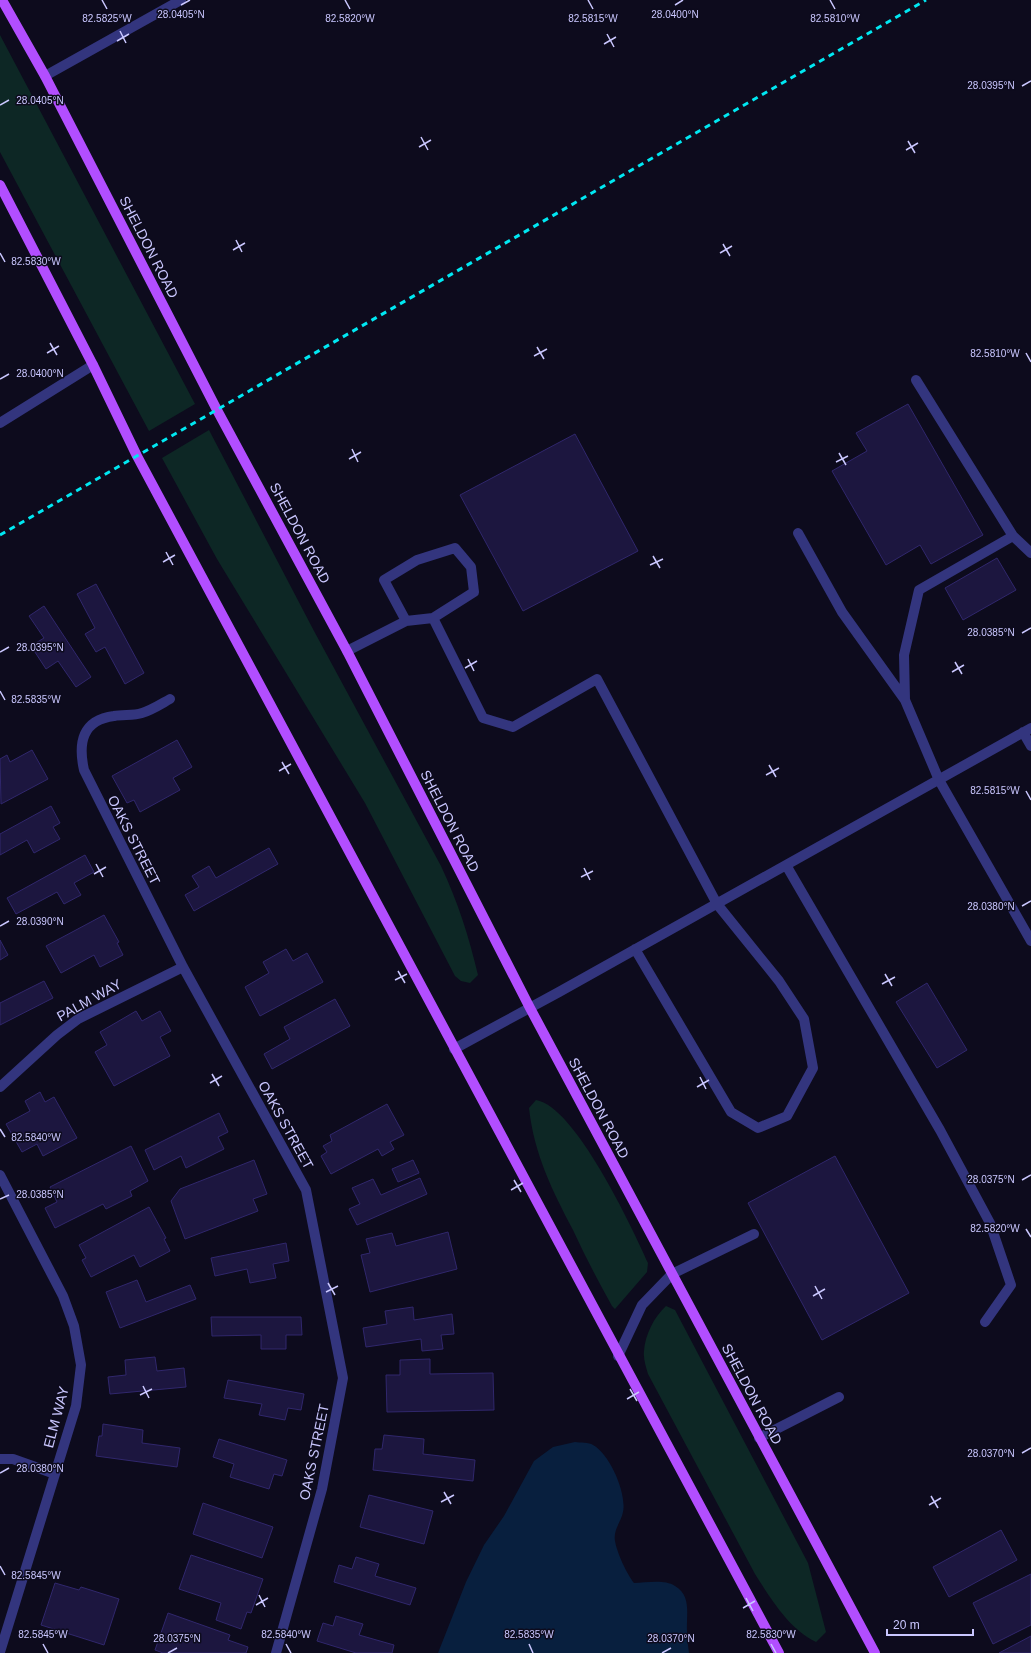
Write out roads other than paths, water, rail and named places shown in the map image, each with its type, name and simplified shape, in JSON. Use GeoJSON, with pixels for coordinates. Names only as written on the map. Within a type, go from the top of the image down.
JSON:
{"type":"FeatureCollection","features":[{"type":"Feature","properties":{"kind":"main road","name":"SHELDON ROAD"},"geometry":{"type":"LineString","coordinates":[[2,0],[45,76],[217,410],[347,651],[530,1008],[875,1653]]}},
{"type":"Feature","properties":{"kind":"main road"},"geometry":{"type":"LineString","coordinates":[[0,185],[93,365],[137,456],[618,1356],[779,1653]]}},
{"type":"Feature","properties":{"kind":"street"},"geometry":{"type":"LineString","coordinates":[[45,76],[181,0]]}},
{"type":"Feature","properties":{"kind":"street"},"geometry":{"type":"LineString","coordinates":[[0,423],[93,365]]}},
{"type":"Feature","properties":{"kind":"street"},"geometry":{"type":"LineString","coordinates":[[916,380],[1013,536],[1031,553]]}},
{"type":"Feature","properties":{"kind":"street"},"geometry":{"type":"LineString","coordinates":[[798,533],[842,612],[905,700],[939,780],[1031,941]]}},
{"type":"Feature","properties":{"kind":"street"},"geometry":{"type":"LineString","coordinates":[[905,700],[904,655],[919,590],[1013,536]]}},
{"type":"Feature","properties":{"kind":"street"},"geometry":{"type":"LineString","coordinates":[[347,651],[406,621],[433,618],[474,592],[471,567],[455,548],[417,560],[384,580],[406,621]]}},
{"type":"Feature","properties":{"kind":"street"},"geometry":{"type":"LineString","coordinates":[[433,618],[483,718],[513,727],[597,679],[717,904],[779,981],[804,1019],[813,1068],[787,1116],[758,1128],[731,1112],[634,949]]}},
{"type":"Feature","properties":{"kind":"street","name":"OAKS STREET"},"geometry":{"type":"LineString","coordinates":[[170,699],[142,713],[115,716],[98,720],[87,731],[81,743],[80,753],[84,770],[183,967],[306,1190],[343,1378],[322,1489],[276,1653]]}},
{"type":"Feature","properties":{"kind":"street"},"geometry":{"type":"LineString","coordinates":[[454,1049],[717,904],[1027,730],[1031,746]]}},
{"type":"Feature","properties":{"kind":"street"},"geometry":{"type":"LineString","coordinates":[[786,865],[940,1130],[990,1223],[1011,1285],[985,1322]]}},
{"type":"Feature","properties":{"kind":"street","name":"PALM WAY"},"geometry":{"type":"LineString","coordinates":[[0,1087],[57,1035],[78,1019],[183,967]]}},
{"type":"Feature","properties":{"kind":"street","name":"ELM WAY"},"geometry":{"type":"LineString","coordinates":[[0,1175],[63,1296],[74,1326],[81,1365],[76,1406],[0,1652]]}},
{"type":"Feature","properties":{"kind":"street"},"geometry":{"type":"LineString","coordinates":[[618,1356],[642,1305],[672,1274],[754,1234]]}},
{"type":"Feature","properties":{"kind":"street"},"geometry":{"type":"LineString","coordinates":[[760,1438],[839,1397]]}},
{"type":"Feature","properties":{"kind":"street"},"geometry":{"type":"LineString","coordinates":[[0,1459],[13,1458],[55,1474]]}},
{"type":"Feature","properties":{"kind":"water"},"geometry":{"type":"Polygon","coordinates":[[[575,1442],[591,1444],[599,1450],[611,1465],[616,1475],[624,1504],[622,1516],[615,1533],[615,1541],[623,1563],[634,1583],[655,1582],[671,1584],[680,1590],[684,1595],[687,1606],[689,1653],[438,1653],[466,1582],[484,1545],[504,1516],[534,1461],[553,1447],[575,1442]]]}},
{"type":"Feature","properties":{"kind":"railway"},"geometry":{"type":"LineString","coordinates":[[0,535],[926,0]]}}]}
